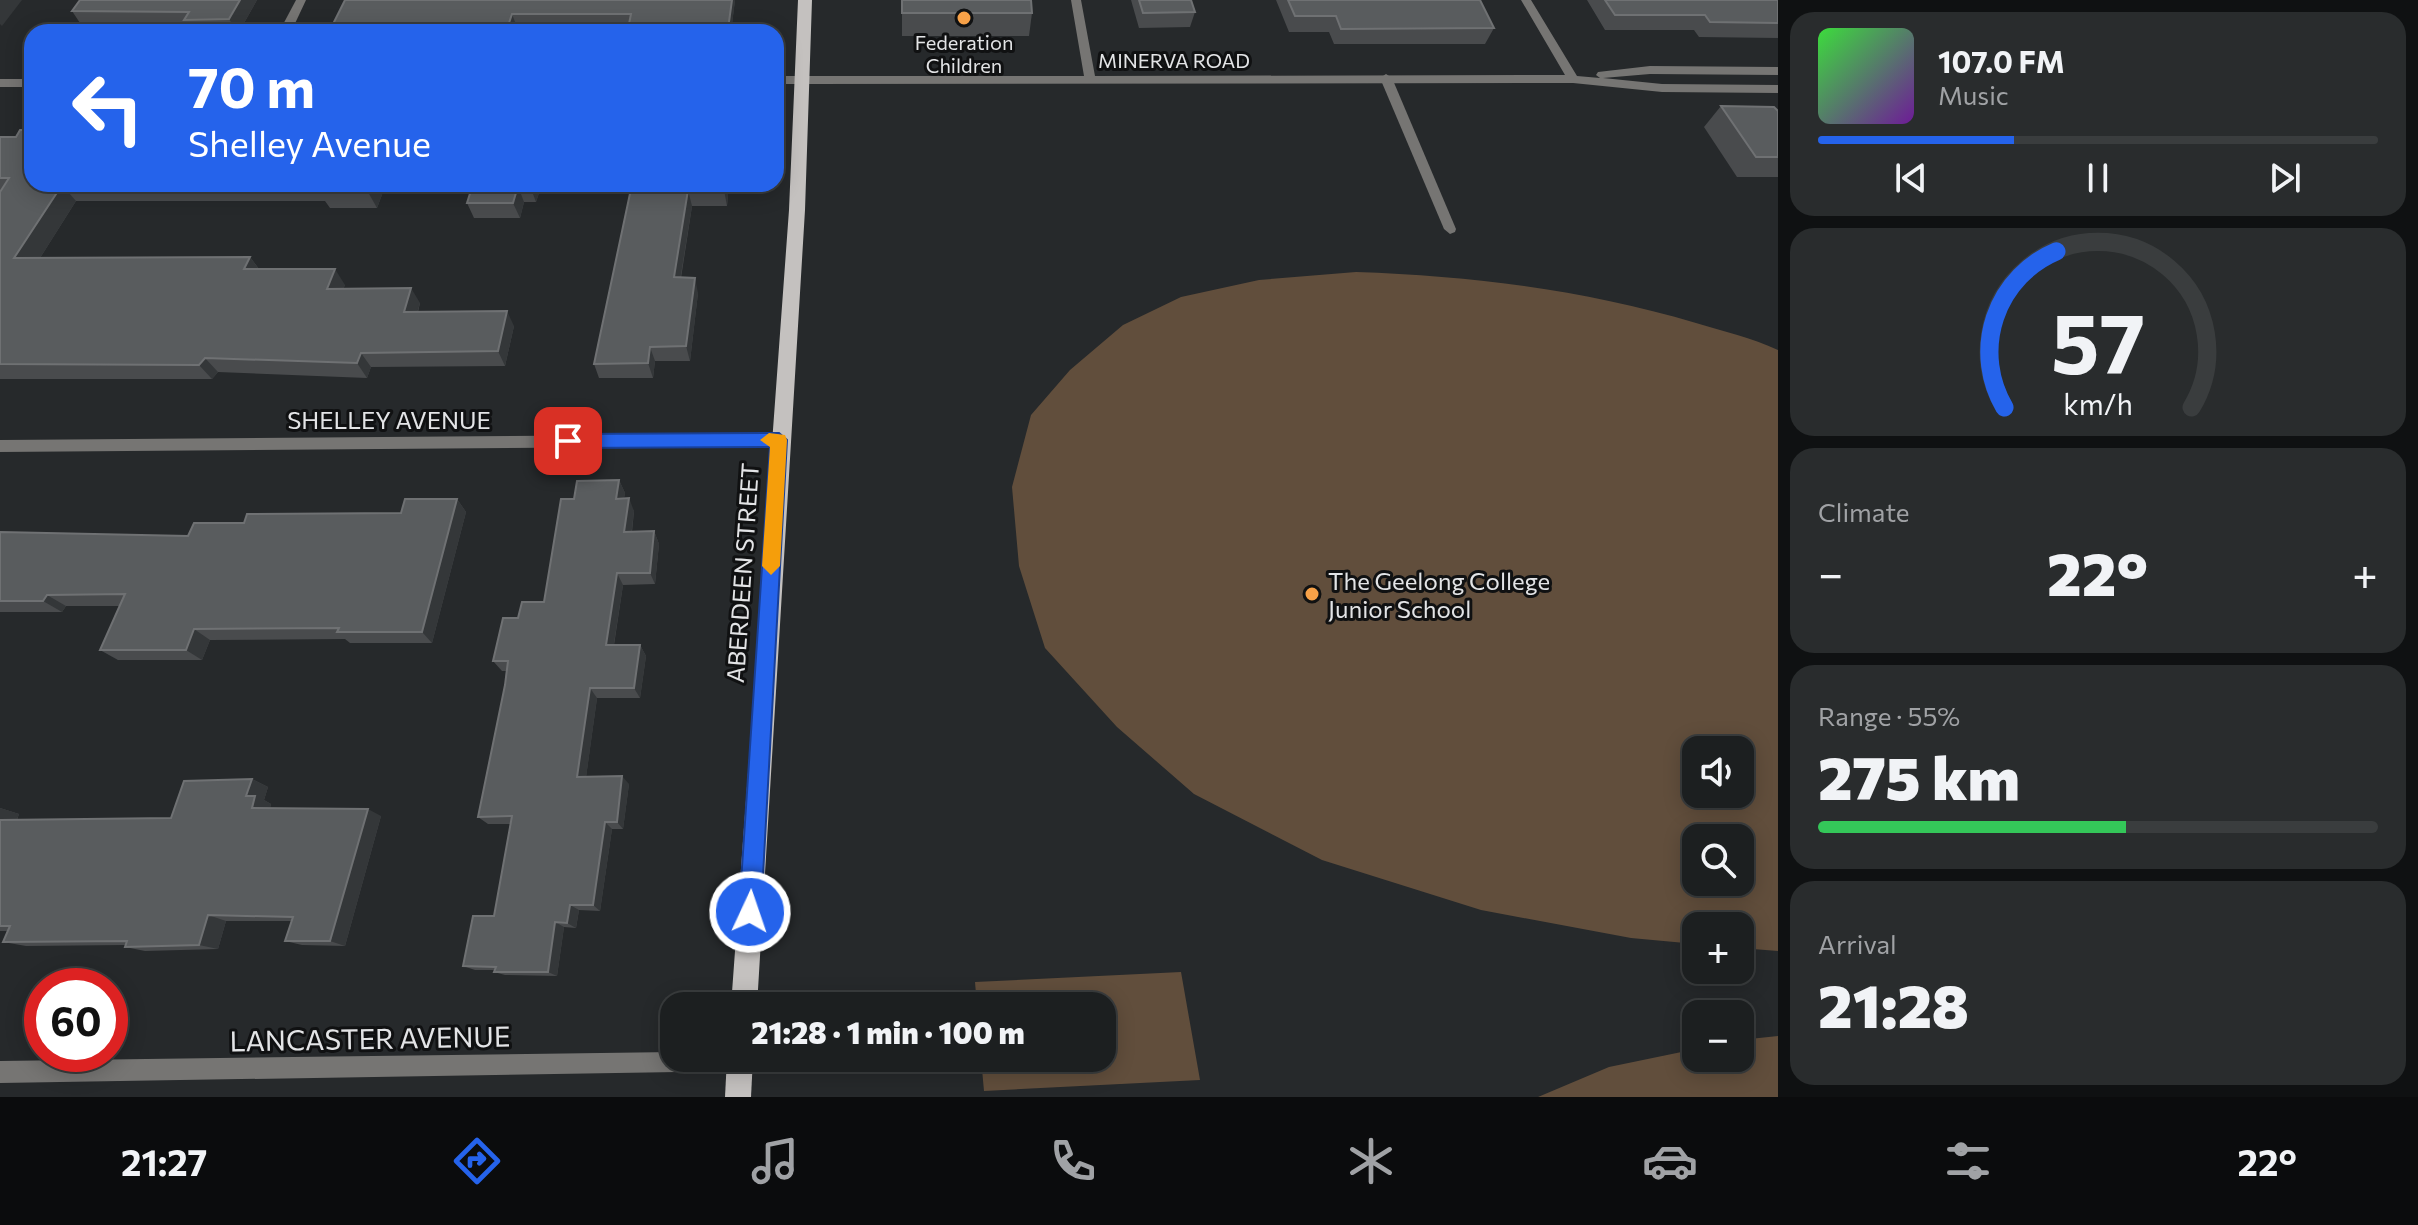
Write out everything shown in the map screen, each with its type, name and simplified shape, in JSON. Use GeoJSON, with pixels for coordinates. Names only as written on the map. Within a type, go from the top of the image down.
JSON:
{"type":"FeatureCollection","features":[{"type":"Feature","properties":{"kind":"main road","name":"ABERDEEN STREET"},"geometry":{"type":"LineString","coordinates":[[745,992],[779,440],[797,210],[805,0]]}},
{"type":"Feature","properties":{"kind":"main road"},"geometry":{"type":"LineString","coordinates":[[738,1097],[739,1072]]}},
{"type":"Feature","properties":{"kind":"street"},"geometry":{"type":"LineString","coordinates":[[289,24],[301,0]]}},
{"type":"Feature","properties":{"kind":"street"},"geometry":{"type":"LineString","coordinates":[[1076,0],[1090,79]]}},
{"type":"Feature","properties":{"kind":"street"},"geometry":{"type":"LineString","coordinates":[[1526,0],[1573,79]]}},
{"type":"Feature","properties":{"kind":"street","name":"MINERVA ROAD"},"geometry":{"type":"LineString","coordinates":[[1573,79],[1650,70],[1778,71]]}},
{"type":"Feature","properties":{"kind":"street"},"geometry":{"type":"LineString","coordinates":[[1386,78],[1450,229]]}},
{"type":"Feature","properties":{"kind":"street","name":"MINERVA ROAD"},"geometry":{"type":"LineString","coordinates":[[784,80],[1573,79],[1662,88],[1778,89]]}},
{"type":"Feature","properties":{"kind":"street"},"geometry":{"type":"LineString","coordinates":[[0,83],[24,83]]}},
{"type":"Feature","properties":{"kind":"street","name":"SHELLEY AVENUE"},"geometry":{"type":"LineString","coordinates":[[0,446],[779,440]]}},
{"type":"Feature","properties":{"kind":"street","name":"LANCASTER AVENUE"},"geometry":{"type":"LineString","coordinates":[[0,1072],[660,1060]]}},
{"type":"Feature","properties":{"kind":"shaded area"},"geometry":{"type":"Polygon","coordinates":[[[1356,272],[1443,277],[1570,293],[1654,311],[1778,350],[1778,951],[1754,949],[1754,912],[1682,912],[1682,943],[1631,938],[1481,910],[1322,860],[1194,794],[1117,727],[1045,648],[1019,566],[1012,487],[1031,415],[1070,370],[1123,325],[1181,297],[1259,280],[1356,272]]]}},
{"type":"Feature","properties":{"kind":"shaded area"},"geometry":{"type":"Polygon","coordinates":[[[1181,972],[1200,1080],[984,1091],[982,1072],[1116,1072],[1116,992],[976,992],[975,982],[1181,972]]]}},
{"type":"Feature","properties":{"kind":"shaded area"},"geometry":{"type":"Polygon","coordinates":[[[1778,1036],[1778,1097],[1538,1097],[1609,1067],[1682,1052],[1682,1072],[1754,1072],[1754,1039],[1778,1036]]]}},
{"type":"Feature","properties":{"kind":"building"},"geometry":{"type":"Polygon","coordinates":[[[80,0],[240,0],[229,19],[184,20],[189,12],[72,11],[80,0]]]}},
{"type":"Feature","properties":{"kind":"building"},"geometry":{"type":"Polygon","coordinates":[[[345,0],[732,0],[729,24],[629,24],[631,14],[512,14],[509,24],[333,24],[345,0]]]}},
{"type":"Feature","properties":{"kind":"building"},"geometry":{"type":"Polygon","coordinates":[[[902,0],[1031,0],[1032,13],[902,13],[902,0]]]}},
{"type":"Feature","properties":{"kind":"building"},"geometry":{"type":"Polygon","coordinates":[[[1139,0],[1191,0],[1195,12],[1143,13],[1139,0]]]}},
{"type":"Feature","properties":{"kind":"building"},"geometry":{"type":"Polygon","coordinates":[[[1288,0],[1480,0],[1494,28],[1341,29],[1336,16],[1295,16],[1288,0]]]}},
{"type":"Feature","properties":{"kind":"building"},"geometry":{"type":"Polygon","coordinates":[[[1605,0],[1778,0],[1778,23],[1710,22],[1705,15],[1615,15],[1605,0]]]}},
{"type":"Feature","properties":{"kind":"building"},"geometry":{"type":"Polygon","coordinates":[[[1721,106],[1774,107],[1778,111],[1778,157],[1756,157],[1721,106]]]}},
{"type":"Feature","properties":{"kind":"building"},"geometry":{"type":"Polygon","coordinates":[[[20,130],[24,130],[24,192],[57,192],[14,258],[250,257],[244,269],[335,269],[327,289],[411,288],[404,312],[507,311],[498,351],[361,353],[357,363],[205,358],[199,365],[0,364],[0,192],[9,178],[0,178],[0,137],[16,137],[20,130]]]}},
{"type":"Feature","properties":{"kind":"building"},"geometry":{"type":"Polygon","coordinates":[[[470,192],[516,192],[513,203],[467,203],[470,192]]]}},
{"type":"Feature","properties":{"kind":"building"},"geometry":{"type":"Polygon","coordinates":[[[630,192],[688,192],[674,277],[695,278],[686,346],[650,347],[648,363],[594,364],[630,192]]]}},
{"type":"Feature","properties":{"kind":"building"},"geometry":{"type":"Polygon","coordinates":[[[619,480],[616,499],[629,498],[624,532],[654,531],[650,573],[617,573],[606,645],[640,645],[634,688],[590,688],[577,777],[622,776],[617,822],[605,822],[593,905],[570,905],[567,923],[555,922],[548,972],[494,972],[496,967],[463,966],[473,916],[494,916],[512,816],[478,817],[505,685],[508,661],[493,661],[503,618],[518,618],[522,602],[544,602],[561,499],[574,499],[577,481],[619,480]]]}},
{"type":"Feature","properties":{"kind":"building"},"geometry":{"type":"Polygon","coordinates":[[[405,499],[457,499],[422,632],[337,632],[339,628],[194,629],[186,650],[100,650],[125,594],[47,595],[43,601],[0,601],[0,532],[188,536],[194,523],[244,523],[247,514],[401,513],[405,499]]]}},
{"type":"Feature","properties":{"kind":"building"},"geometry":{"type":"Polygon","coordinates":[[[252,779],[246,796],[255,796],[252,808],[368,809],[330,941],[285,941],[293,917],[208,915],[199,945],[125,947],[127,941],[3,942],[10,926],[0,926],[0,820],[171,818],[184,781],[252,779]]]}},
{"type":"Feature","properties":{"kind":"slow traffic"},"geometry":{"type":"LineString","coordinates":[[769,440],[779,440],[771,566]]}},
{"type":"Feature","properties":{"kind":"place","name":"Federation Children"},"geometry":{"type":"Point","coordinates":[964,18]}},
{"type":"Feature","properties":{"kind":"place","name":"The Geelong College Junior School"},"geometry":{"type":"Point","coordinates":[1312,594]}},
{"type":"Feature","properties":{"kind":"route"},"geometry":{"type":"LineString","coordinates":[[568,441],[779,440],[750,912]]}}]}
